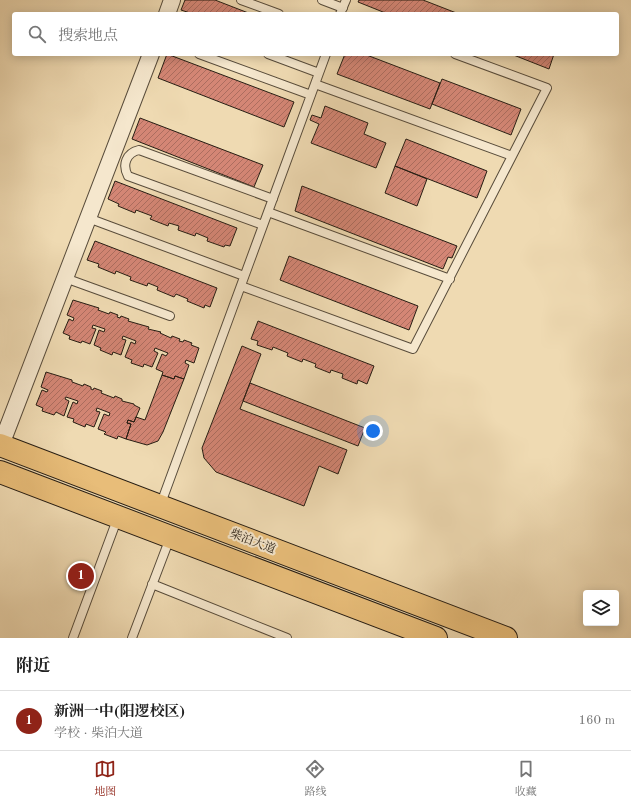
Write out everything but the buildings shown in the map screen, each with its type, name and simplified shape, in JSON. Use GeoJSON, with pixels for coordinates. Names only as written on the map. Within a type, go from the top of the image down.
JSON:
{"type":"FeatureCollection","features":[{"type":"Feature","properties":{"kind":"highway","name":"柴泊大道"},"geometry":{"type":"LineString","coordinates":[[0,445],[506,638]]}},
{"type":"Feature","properties":{"kind":"highway"},"geometry":{"type":"LineString","coordinates":[[0,472],[436,638]]}},
{"type":"Feature","properties":{"kind":"street"},"geometry":{"type":"LineString","coordinates":[[168,12],[172,0]]}},
{"type":"Feature","properties":{"kind":"street"},"geometry":{"type":"LineString","coordinates":[[0,445],[150,56]]}},
{"type":"Feature","properties":{"kind":"lane"},"geometry":{"type":"LineString","coordinates":[[241,0],[274,12]]}},
{"type":"Feature","properties":{"kind":"lane"},"geometry":{"type":"LineString","coordinates":[[322,0],[343,10]]}},
{"type":"Feature","properties":{"kind":"lane"},"geometry":{"type":"LineString","coordinates":[[204,56],[310,95]]}},
{"type":"Feature","properties":{"kind":"lane"},"geometry":{"type":"LineString","coordinates":[[273,56],[319,73]]}},
{"type":"Feature","properties":{"kind":"lane"},"geometry":{"type":"LineString","coordinates":[[160,506],[325,56]]}},
{"type":"Feature","properties":{"kind":"lane"},"geometry":{"type":"LineString","coordinates":[[241,286],[413,350],[547,88],[460,56]]}},
{"type":"Feature","properties":{"kind":"lane"},"geometry":{"type":"LineString","coordinates":[[315,84],[512,156]]}},
{"type":"Feature","properties":{"kind":"lane"},"geometry":{"type":"LineString","coordinates":[[263,225],[128,176],[126,172],[126,161],[132,153],[139,150],[272,199]]}},
{"type":"Feature","properties":{"kind":"lane"},"geometry":{"type":"LineString","coordinates":[[268,212],[450,278]]}},
{"type":"Feature","properties":{"kind":"lane"},"geometry":{"type":"LineString","coordinates":[[88,218],[244,276]]}},
{"type":"Feature","properties":{"kind":"lane"},"geometry":{"type":"LineString","coordinates":[[65,278],[170,316]]}},
{"type":"Feature","properties":{"kind":"lane"},"geometry":{"type":"LineString","coordinates":[[73,638],[118,517]]}},
{"type":"Feature","properties":{"kind":"lane"},"geometry":{"type":"LineString","coordinates":[[132,638],[170,537]]}},
{"type":"Feature","properties":{"kind":"lane"},"geometry":{"type":"LineString","coordinates":[[152,584],[287,638]]}},
{"type":"Feature","properties":{"kind":"place","name":"新洲一中(阳逻校区)"},"geometry":{"type":"Point","coordinates":[81,576]}}]}
